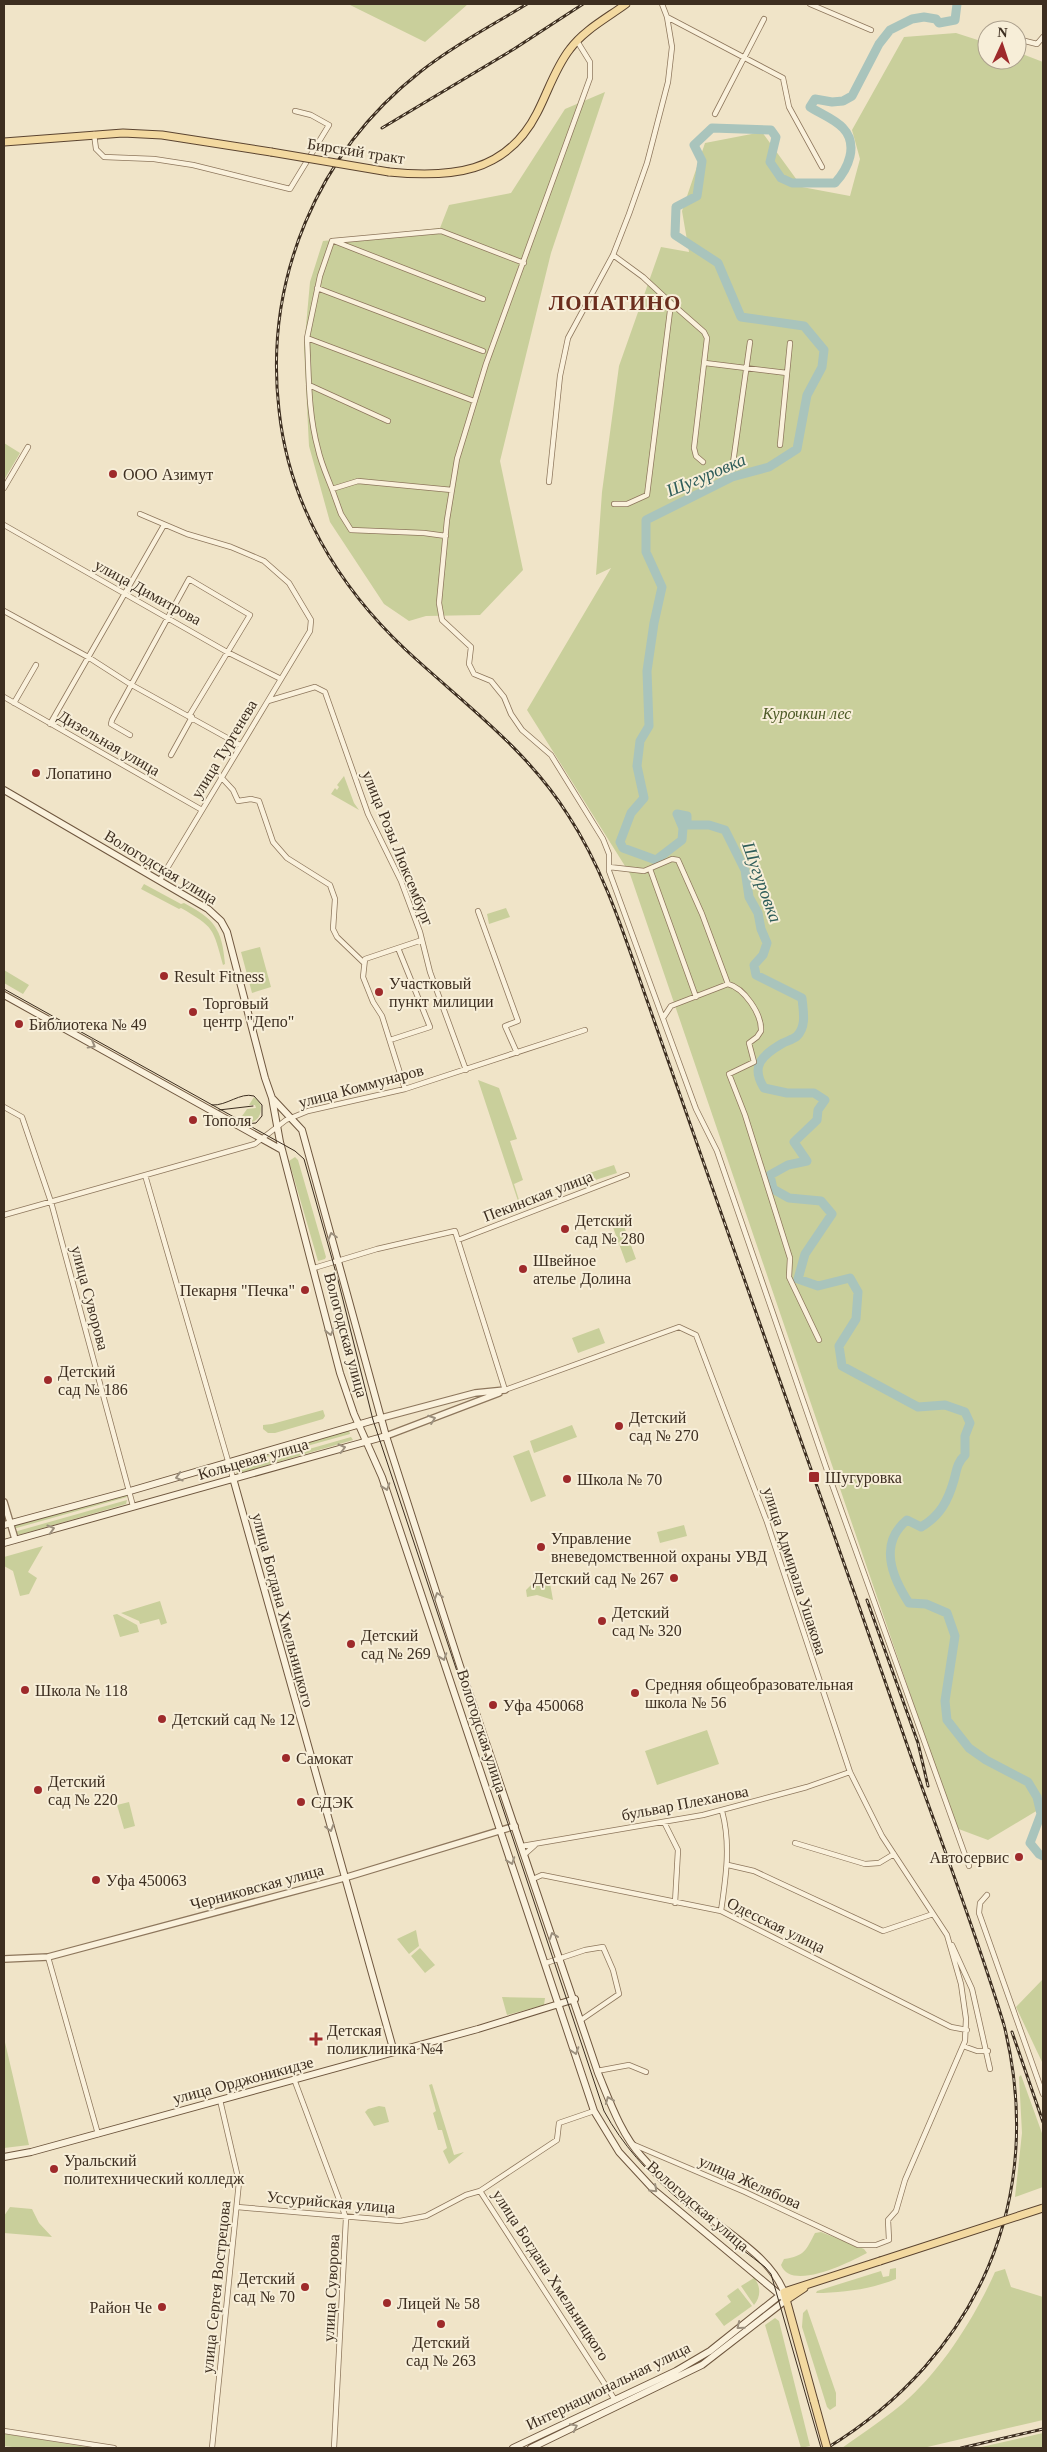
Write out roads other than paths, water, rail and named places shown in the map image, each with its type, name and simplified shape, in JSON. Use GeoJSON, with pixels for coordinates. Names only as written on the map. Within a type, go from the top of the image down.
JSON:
{"type":"FeatureCollection","features":[{"type":"Feature","properties":{"kind":"main road","name":"Бирский тракт"},"geometry":{"type":"LineString","coordinates":[[4,142],[94,134],[162,135],[389,172],[431,174],[459,172],[484,165],[502,155],[520,139],[530,126],[560,63],[577,41],[626,4]]}},
{"type":"Feature","properties":{"kind":"main road","name":"Вологодская улица"},"geometry":{"type":"LineString","coordinates":[[4,790],[208,909],[221,921],[227,932],[265,1078],[272,1098],[282,1150],[349,1403],[368,1442],[385,1485],[594,2111],[619,2152],[654,2190],[783,2296]]}},
{"type":"Feature","properties":{"kind":"main road"},"geometry":{"type":"LineString","coordinates":[[4,995],[282,1150]]}},
{"type":"Feature","properties":{"kind":"main road","name":"Вологодская улица"},"geometry":{"type":"LineString","coordinates":[[272,1098],[302,1130],[308,1147],[386,1436],[597,2071],[613,2110],[631,2144],[660,2176],[767,2265],[783,2296],[826,2448]]}},
{"type":"Feature","properties":{"kind":"main road","name":"Кольцевая улица"},"geometry":{"type":"LineString","coordinates":[[7,1524],[130,1491],[381,1418]]}},
{"type":"Feature","properties":{"kind":"main road","name":"Кольцевая улица"},"geometry":{"type":"LineString","coordinates":[[4,1543],[386,1436]]}},
{"type":"Feature","properties":{"kind":"main road","name":"улица Богдана Хмельницкого"},"geometry":{"type":"LineString","coordinates":[[233,1478],[394,2052]]}},
{"type":"Feature","properties":{"kind":"main road","name":"улица Орджоникидзе"},"geometry":{"type":"LineString","coordinates":[[4,2157],[32,2152],[394,2052],[574,1999]]}},
{"type":"Feature","properties":{"kind":"main road"},"geometry":{"type":"LineString","coordinates":[[783,2296],[810,2284],[1043,2208]]}},
{"type":"Feature","properties":{"kind":"main road","name":"Интернациональная улица"},"geometry":{"type":"LineString","coordinates":[[513,2448],[676,2371],[710,2351],[783,2296]]}},
{"type":"Feature","properties":{"kind":"main road","name":"Интернациональная улица"},"geometry":{"type":"LineString","coordinates":[[530,2448],[702,2365],[783,2296]]}},
{"type":"Feature","properties":{"kind":"street"},"geometry":{"type":"LineString","coordinates":[[549,482],[560,376],[568,338],[613,255],[647,163],[668,82],[672,47],[667,17],[662,4]]}},
{"type":"Feature","properties":{"kind":"street"},"geometry":{"type":"LineString","coordinates":[[811,4],[871,30]]}},
{"type":"Feature","properties":{"kind":"street"},"geometry":{"type":"LineString","coordinates":[[667,17],[783,78],[789,107],[822,167]]}},
{"type":"Feature","properties":{"kind":"street"},"geometry":{"type":"LineString","coordinates":[[715,114],[764,19]]}},
{"type":"Feature","properties":{"kind":"street"},"geometry":{"type":"LineString","coordinates":[[1027,42],[1037,44],[1043,37]]}},
{"type":"Feature","properties":{"kind":"street"},"geometry":{"type":"LineString","coordinates":[[577,41],[590,62],[590,78],[474,401],[457,459],[439,603],[442,620],[471,647],[469,664],[474,674],[491,681],[504,697],[511,714],[522,730],[551,755],[603,839],[609,854],[609,867],[696,1109],[717,1151],[828,1473],[969,1866]]}},
{"type":"Feature","properties":{"kind":"street"},"geometry":{"type":"LineString","coordinates":[[94,134],[96,148],[104,157],[184,163],[290,189],[329,126],[311,115],[295,111]]}},
{"type":"Feature","properties":{"kind":"street"},"geometry":{"type":"LineString","coordinates":[[332,241],[441,230],[524,263]]}},
{"type":"Feature","properties":{"kind":"street"},"geometry":{"type":"LineString","coordinates":[[332,241],[317,288],[308,338],[309,385],[318,450],[341,514],[351,530],[424,533],[446,536]]}},
{"type":"Feature","properties":{"kind":"street"},"geometry":{"type":"LineString","coordinates":[[332,241],[483,299]]}},
{"type":"Feature","properties":{"kind":"street"},"geometry":{"type":"LineString","coordinates":[[613,255],[643,277],[704,332],[708,338],[694,448],[696,456],[703,462]]}},
{"type":"Feature","properties":{"kind":"street"},"geometry":{"type":"LineString","coordinates":[[317,288],[483,351]]}},
{"type":"Feature","properties":{"kind":"street"},"geometry":{"type":"LineString","coordinates":[[614,504],[627,504],[647,495],[672,303]]}},
{"type":"Feature","properties":{"kind":"street"},"geometry":{"type":"LineString","coordinates":[[308,338],[474,401]]}},
{"type":"Feature","properties":{"kind":"street"},"geometry":{"type":"LineString","coordinates":[[733,463],[750,342]]}},
{"type":"Feature","properties":{"kind":"street"},"geometry":{"type":"LineString","coordinates":[[780,445],[790,342]]}},
{"type":"Feature","properties":{"kind":"street"},"geometry":{"type":"LineString","coordinates":[[705,363],[787,373]]}},
{"type":"Feature","properties":{"kind":"street"},"geometry":{"type":"LineString","coordinates":[[309,385],[388,421]]}},
{"type":"Feature","properties":{"kind":"street"},"geometry":{"type":"LineString","coordinates":[[4,488],[28,447]]}},
{"type":"Feature","properties":{"kind":"street"},"geometry":{"type":"LineString","coordinates":[[332,489],[358,481],[452,490]]}},
{"type":"Feature","properties":{"kind":"street"},"geometry":{"type":"LineString","coordinates":[[50,724],[164,525],[140,514]]}},
{"type":"Feature","properties":{"kind":"street","name":"улица Димитрова"},"geometry":{"type":"LineString","coordinates":[[4,525],[227,652],[281,679]]}},
{"type":"Feature","properties":{"kind":"street","name":"улица Тургенева"},"geometry":{"type":"LineString","coordinates":[[160,880],[310,630],[311,620],[289,584],[264,561],[164,525]]}},
{"type":"Feature","properties":{"kind":"street"},"geometry":{"type":"LineString","coordinates":[[130,735],[111,724],[130,684],[169,618],[189,579],[250,614],[171,754]]}},
{"type":"Feature","properties":{"kind":"street"},"geometry":{"type":"LineString","coordinates":[[4,612],[88,657],[130,684],[240,745]]}},
{"type":"Feature","properties":{"kind":"street"},"geometry":{"type":"LineString","coordinates":[[14,703],[36,665]]}},
{"type":"Feature","properties":{"kind":"street","name":"улица Розы Люксембург"},"geometry":{"type":"LineString","coordinates":[[268,701],[315,687],[325,692],[368,814],[401,881],[422,940],[430,972],[466,1070]]}},
{"type":"Feature","properties":{"kind":"street","name":"Дизельная улица"},"geometry":{"type":"LineString","coordinates":[[4,697],[202,810]]}},
{"type":"Feature","properties":{"kind":"street"},"geometry":{"type":"LineString","coordinates":[[221,777],[238,801],[251,799],[259,801],[273,842],[287,858],[330,885],[335,899],[334,929],[337,937],[364,962]]}},
{"type":"Feature","properties":{"kind":"street"},"geometry":{"type":"LineString","coordinates":[[609,867],[637,871],[650,869],[676,859],[680,863],[702,914],[728,984]]}},
{"type":"Feature","properties":{"kind":"street"},"geometry":{"type":"LineString","coordinates":[[650,869],[696,997]]}},
{"type":"Feature","properties":{"kind":"street"},"geometry":{"type":"LineString","coordinates":[[478,911],[518,1021],[505,1026],[517,1053]]}},
{"type":"Feature","properties":{"kind":"street"},"geometry":{"type":"LineString","coordinates":[[405,1088],[382,1016],[373,1002],[363,978],[364,962],[368,957],[422,940]]}},
{"type":"Feature","properties":{"kind":"street"},"geometry":{"type":"LineString","coordinates":[[390,1040],[430,1027],[398,948]]}},
{"type":"Feature","properties":{"kind":"street"},"geometry":{"type":"LineString","coordinates":[[663,1018],[671,1006],[728,984],[737,987],[746,997],[760,1023],[760,1035],[750,1043],[754,1062],[729,1074],[745,1115],[790,1258],[789,1277],[819,1340]]}},
{"type":"Feature","properties":{"kind":"street","name":"улица Коммунаров"},"geometry":{"type":"LineString","coordinates":[[4,1214],[255,1144],[277,1126],[308,1111],[405,1088],[466,1070],[585,1030]]}},
{"type":"Feature","properties":{"kind":"street","name":"улица Суворова"},"geometry":{"type":"LineString","coordinates":[[4,1107],[22,1117],[51,1202],[133,1506]]}},
{"type":"Feature","properties":{"kind":"street","name":"улица Богдана Хмельницкого"},"geometry":{"type":"LineString","coordinates":[[145,1175],[233,1478]]}},
{"type":"Feature","properties":{"kind":"street","name":"Пекинская улица"},"geometry":{"type":"LineString","coordinates":[[458,1240],[627,1176]]}},
{"type":"Feature","properties":{"kind":"street"},"geometry":{"type":"LineString","coordinates":[[314,1268],[338,1260],[455,1231],[505,1390]]}},
{"type":"Feature","properties":{"kind":"street","name":"Кольцевая улица"},"geometry":{"type":"LineString","coordinates":[[386,1436],[505,1390],[679,1327],[696,1335]]}},
{"type":"Feature","properties":{"kind":"street","name":"улица Адмирала Ушакова"},"geometry":{"type":"LineString","coordinates":[[696,1335],[767,1522],[850,1772],[894,1854],[947,1935],[961,1984],[967,2030]]}},
{"type":"Feature","properties":{"kind":"street","name":"Кольцевая улица"},"geometry":{"type":"LineString","coordinates":[[381,1418],[475,1393],[505,1390]]}},
{"type":"Feature","properties":{"kind":"street"},"geometry":{"type":"LineString","coordinates":[[4,1502],[7,1524],[15,1539]]}},
{"type":"Feature","properties":{"kind":"street","name":"бульвар Плеханова"},"geometry":{"type":"LineString","coordinates":[[522,1846],[722,1811],[850,1772]]}},
{"type":"Feature","properties":{"kind":"street"},"geometry":{"type":"LineString","coordinates":[[721,1911],[728,1865],[726,1827],[722,1811]]}},
{"type":"Feature","properties":{"kind":"street"},"geometry":{"type":"LineString","coordinates":[[664,1822],[678,1850],[675,1902]]}},
{"type":"Feature","properties":{"kind":"street","name":"Черниковская улица"},"geometry":{"type":"LineString","coordinates":[[4,1959],[48,1957],[344,1878],[515,1826]]}},
{"type":"Feature","properties":{"kind":"street"},"geometry":{"type":"LineString","coordinates":[[795,1843],[864,1864],[879,1863],[894,1854]]}},
{"type":"Feature","properties":{"kind":"street"},"geometry":{"type":"LineString","coordinates":[[525,1854],[536,1844]]}},
{"type":"Feature","properties":{"kind":"street"},"geometry":{"type":"LineString","coordinates":[[728,1865],[754,1871],[883,1931],[933,1914]]}},
{"type":"Feature","properties":{"kind":"street","name":"Одесская улица"},"geometry":{"type":"LineString","coordinates":[[533,1879],[542,1876],[721,1911],[951,2028],[967,2030]]}},
{"type":"Feature","properties":{"kind":"street"},"geometry":{"type":"LineString","coordinates":[[987,1895],[980,1903],[979,1913],[1043,2094]]}},
{"type":"Feature","properties":{"kind":"street"},"geometry":{"type":"LineString","coordinates":[[947,1935],[972,1988],[988,2051],[990,2068]]}},
{"type":"Feature","properties":{"kind":"street"},"geometry":{"type":"LineString","coordinates":[[546,1963],[585,1950],[603,1947],[613,1970],[619,1994],[581,2020]]}},
{"type":"Feature","properties":{"kind":"street"},"geometry":{"type":"LineString","coordinates":[[48,1957],[98,2134]]}},
{"type":"Feature","properties":{"kind":"street"},"geometry":{"type":"LineString","coordinates":[[967,2030],[963,2046],[977,2051],[988,2051]]}},
{"type":"Feature","properties":{"kind":"street","name":"улица Желябова"},"geometry":{"type":"LineString","coordinates":[[631,2144],[746,2192],[858,2245],[876,2244],[889,2240],[888,2220],[896,2211],[905,2180],[963,2046]]}},
{"type":"Feature","properties":{"kind":"street"},"geometry":{"type":"LineString","coordinates":[[597,2071],[629,2065],[646,2072]]}},
{"type":"Feature","properties":{"kind":"street","name":"улица Суворова"},"geometry":{"type":"LineString","coordinates":[[294,2079],[346,2218],[334,2448]]}},
{"type":"Feature","properties":{"kind":"street","name":"улица Сергея Вострецова"},"geometry":{"type":"LineString","coordinates":[[212,2448],[239,2182],[220,2100]]}},
{"type":"Feature","properties":{"kind":"street","name":"Уссурийская улица"},"geometry":{"type":"LineString","coordinates":[[237,2206],[390,2222],[426,2216],[466,2195],[480,2191],[557,2140],[559,2123],[594,2111]]}},
{"type":"Feature","properties":{"kind":"street","name":"улица Богдана Хмельницкого"},"geometry":{"type":"LineString","coordinates":[[480,2191],[615,2400]]}},
{"type":"Feature","properties":{"kind":"street"},"geometry":{"type":"LineString","coordinates":[[4,2431],[114,2448]]}},
{"type":"Feature","properties":{"kind":"waterway","name":"Шугуровка"},"geometry":{"type":"LineString","coordinates":[[957,4],[955,20],[939,23],[936,19],[924,17],[912,19],[890,30],[879,44],[852,96],[843,101],[832,102],[815,99],[810,107],[840,125],[848,135],[850,142],[850,157],[844,171],[835,183],[792,183],[781,178],[770,162],[776,137],[771,130],[712,128],[694,145],[702,161],[697,196],[676,207],[675,235],[718,263],[741,317],[804,326],[824,350],[822,367],[807,395],[797,449],[769,467],[732,477],[646,520],[646,552],[662,587],[654,623],[647,671],[649,726],[640,741],[637,766],[644,798],[631,813],[620,842],[623,848],[656,860],[682,840],[683,828],[677,814],[687,816],[687,825],[709,825],[725,830],[745,870],[749,897],[758,913],[761,929],[767,943],[763,955],[754,965],[756,975],[802,998],[804,1018],[800,1032],[796,1037],[769,1052],[758,1067],[758,1073],[764,1088],[787,1093],[814,1093],[825,1100],[818,1110],[817,1120],[794,1142],[807,1161],[788,1165],[770,1175],[773,1189],[789,1198],[821,1201],[832,1214],[805,1254],[798,1279],[818,1286],[850,1278],[858,1292],[856,1319],[839,1346],[842,1366],[918,1407],[945,1405],[965,1412],[970,1423],[965,1436],[965,1455],[959,1464],[946,1501],[928,1523],[921,1527],[907,1520],[898,1529],[890,1550],[891,1561],[897,1582],[909,1603],[926,1604],[947,1613],[955,1636],[945,1701],[947,1720],[969,1748],[986,1760],[1028,1782],[1037,1797],[1041,1814],[1030,1843],[1043,1856]]}},
{"type":"Feature","properties":{"kind":"tram line"},"geometry":{"type":"LineString","coordinates":[[4,989],[295,1151],[304,1159],[338,1280],[373,1420],[604,2111],[619,2135],[655,2178],[697,2215],[765,2267],[771,2274],[821,2448]]}},
{"type":"Feature","properties":{"kind":"tram line"},"geometry":{"type":"LineString","coordinates":[[212,1105],[218,1105],[244,1096],[254,1096],[262,1105],[262,1116],[256,1123],[244,1124]]}},
{"type":"Feature","properties":{"kind":"tram line"},"geometry":{"type":"LineString","coordinates":[[219,1110],[253,1106]]}},
{"type":"Feature","properties":{"kind":"railway"},"geometry":{"type":"LineString","coordinates":[[527,4],[459,45],[420,72],[384,104],[352,141],[326,180],[305,223],[290,267],[280,314],[277,361],[279,410],[285,445],[294,479],[306,511],[321,542],[339,571],[381,625],[406,650],[493,727],[533,768],[568,815],[604,884],[632,957],[972,1926],[1004,2025],[1015,2089],[1016,2151],[1007,2211],[988,2267],[961,2319],[924,2367],[880,2411],[827,2448]]}},
{"type":"Feature","properties":{"kind":"railway"},"geometry":{"type":"LineString","coordinates":[[382,128],[514,49],[583,4]]}},
{"type":"Feature","properties":{"kind":"railway"},"geometry":{"type":"LineString","coordinates":[[867,1600],[918,1743],[928,1786]]}},
{"type":"Feature","properties":{"kind":"railway"},"geometry":{"type":"LineString","coordinates":[[1012,2032],[1043,2122]]}},
{"type":"Feature","properties":{"kind":"railway"},"geometry":{"type":"LineString","coordinates":[[961,2448],[1043,2429]]}},
{"type":"Feature","properties":{"kind":"place","name":"ООО Азимут"},"geometry":{"type":"Point","coordinates":[113,474]}},
{"type":"Feature","properties":{"kind":"place","name":"Лопатино"},"geometry":{"type":"Point","coordinates":[36,773]}},
{"type":"Feature","properties":{"kind":"place","name":"Result Fitness"},"geometry":{"type":"Point","coordinates":[164,976]}},
{"type":"Feature","properties":{"kind":"place","name":"Участковый пункт милиции"},"geometry":{"type":"Point","coordinates":[379,992]}},
{"type":"Feature","properties":{"kind":"place","name":"Торговый центр \"Депо\""},"geometry":{"type":"Point","coordinates":[193,1012]}},
{"type":"Feature","properties":{"kind":"place","name":"Библиотека № 49"},"geometry":{"type":"Point","coordinates":[19,1024]}},
{"type":"Feature","properties":{"kind":"place","name":"Тополя"},"geometry":{"type":"Point","coordinates":[193,1120]}},
{"type":"Feature","properties":{"kind":"place","name":"Детский сад № 280"},"geometry":{"type":"Point","coordinates":[565,1229]}},
{"type":"Feature","properties":{"kind":"place","name":"Швейное ателье Долина"},"geometry":{"type":"Point","coordinates":[523,1269]}},
{"type":"Feature","properties":{"kind":"place","name":"Пекарня \"Печка\""},"geometry":{"type":"Point","coordinates":[305,1290]}},
{"type":"Feature","properties":{"kind":"place","name":"Детский сад № 186"},"geometry":{"type":"Point","coordinates":[48,1380]}},
{"type":"Feature","properties":{"kind":"place","name":"Детский сад № 270"},"geometry":{"type":"Point","coordinates":[619,1426]}},
{"type":"Feature","properties":{"kind":"place","name":"Шугуровка"},"geometry":{"type":"Point","coordinates":[814,1477]}},
{"type":"Feature","properties":{"kind":"place","name":"Школа № 70"},"geometry":{"type":"Point","coordinates":[567,1479]}},
{"type":"Feature","properties":{"kind":"place","name":"Управление вневедомственной охраны УВД"},"geometry":{"type":"Point","coordinates":[541,1547]}},
{"type":"Feature","properties":{"kind":"place","name":"Детский сад № 267"},"geometry":{"type":"Point","coordinates":[674,1578]}},
{"type":"Feature","properties":{"kind":"place","name":"Детский сад № 320"},"geometry":{"type":"Point","coordinates":[602,1621]}},
{"type":"Feature","properties":{"kind":"place","name":"Детский сад № 269"},"geometry":{"type":"Point","coordinates":[351,1644]}},
{"type":"Feature","properties":{"kind":"place","name":"Школа № 118"},"geometry":{"type":"Point","coordinates":[25,1690]}},
{"type":"Feature","properties":{"kind":"place","name":"Средняя общеобразовательная школа № 56"},"geometry":{"type":"Point","coordinates":[635,1693]}},
{"type":"Feature","properties":{"kind":"place","name":"Уфа 450068"},"geometry":{"type":"Point","coordinates":[493,1705]}},
{"type":"Feature","properties":{"kind":"place","name":"Детский сад № 12"},"geometry":{"type":"Point","coordinates":[162,1719]}},
{"type":"Feature","properties":{"kind":"place","name":"Самокат"},"geometry":{"type":"Point","coordinates":[286,1758]}},
{"type":"Feature","properties":{"kind":"place","name":"Детский сад № 220"},"geometry":{"type":"Point","coordinates":[38,1790]}},
{"type":"Feature","properties":{"kind":"place","name":"СДЭК"},"geometry":{"type":"Point","coordinates":[301,1802]}},
{"type":"Feature","properties":{"kind":"place","name":"Автосервис"},"geometry":{"type":"Point","coordinates":[1019,1857]}},
{"type":"Feature","properties":{"kind":"place","name":"Уфа 450063"},"geometry":{"type":"Point","coordinates":[96,1880]}},
{"type":"Feature","properties":{"kind":"place","name":"Детская поликлиника №4"},"geometry":{"type":"Point","coordinates":[316,2039]}},
{"type":"Feature","properties":{"kind":"place","name":"Уральский политехнический колледж"},"geometry":{"type":"Point","coordinates":[54,2169]}},
{"type":"Feature","properties":{"kind":"place","name":"Детский сад № 70"},"geometry":{"type":"Point","coordinates":[305,2287]}},
{"type":"Feature","properties":{"kind":"place","name":"Лицей № 58"},"geometry":{"type":"Point","coordinates":[387,2303]}},
{"type":"Feature","properties":{"kind":"place","name":"Район Че"},"geometry":{"type":"Point","coordinates":[162,2307]}},
{"type":"Feature","properties":{"kind":"place","name":"Детский сад № 263"},"geometry":{"type":"Point","coordinates":[441,2324]}},
{"type":"Feature","properties":{"kind":"district","name":"ЛОПАТИНО"},"geometry":{"type":"Point","coordinates":[615,303]}},
{"type":"Feature","properties":{"kind":"park label","name":"Курочкин лес"},"geometry":{"type":"Point","coordinates":[807,713]}}]}
